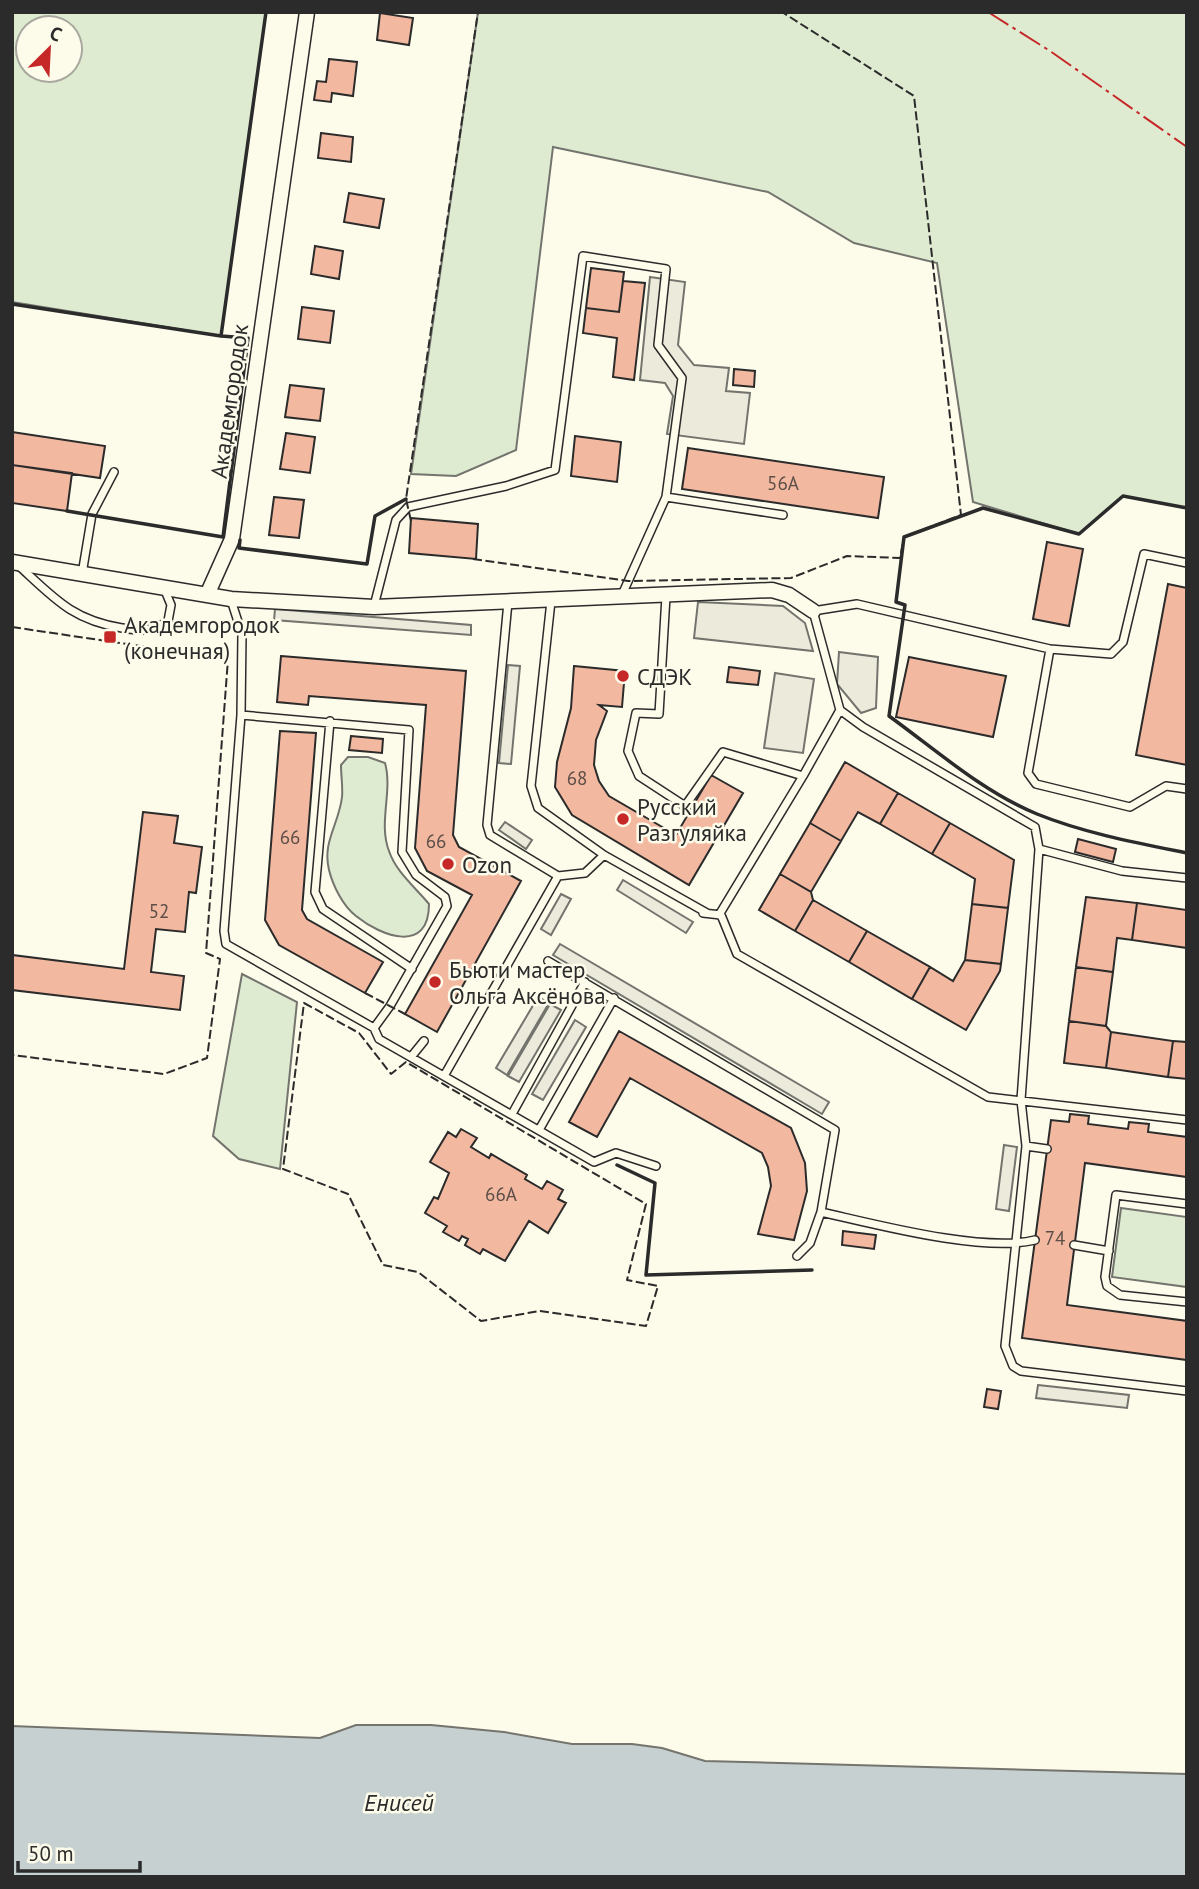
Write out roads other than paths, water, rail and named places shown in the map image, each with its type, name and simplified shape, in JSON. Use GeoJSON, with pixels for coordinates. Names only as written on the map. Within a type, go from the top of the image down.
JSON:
{"type":"FeatureCollection","features":[{"type":"Feature","properties":{"kind":"street","name":"Академгородок"},"geometry":{"type":"LineString","coordinates":[[207,595],[232,539],[307,12]]}},
{"type":"Feature","properties":{"kind":"street"},"geometry":{"type":"LineString","coordinates":[[13,563],[231,599],[374,607],[772,590],[789,595],[813,611]]}},
{"type":"Feature","properties":{"kind":"lane"},"geometry":{"type":"LineString","coordinates":[[374,607],[396,520],[408,507],[506,486],[555,470],[583,256],[666,269],[658,345],[682,378],[666,497],[621,597]]}},
{"type":"Feature","properties":{"kind":"lane"},"geometry":{"type":"LineString","coordinates":[[82,574],[92,514],[114,472]]}},
{"type":"Feature","properties":{"kind":"lane"},"geometry":{"type":"LineString","coordinates":[[666,497],[783,516]]}},
{"type":"Feature","properties":{"kind":"lane"},"geometry":{"type":"LineString","coordinates":[[1187,562],[1144,554],[1124,642],[1111,654],[1050,649],[857,604],[813,611],[840,710],[863,727],[1035,827],[1039,849],[1021,1100],[1026,1146],[1005,1346],[1013,1366],[1021,1371],[1187,1391]]}},
{"type":"Feature","properties":{"kind":"lane"},"geometry":{"type":"LineString","coordinates":[[13,563],[58,602],[88,621],[112,626],[155,630],[168,621],[171,605],[164,587]]}},
{"type":"Feature","properties":{"kind":"lane"},"geometry":{"type":"LineString","coordinates":[[666,596],[659,714],[636,713],[628,751],[639,776],[685,806],[723,752],[803,776]]}},
{"type":"Feature","properties":{"kind":"lane"},"geometry":{"type":"LineString","coordinates":[[231,599],[242,634],[241,715],[224,931],[226,944],[374,1028],[379,1039],[411,1058],[594,1162],[615,1153],[656,1166]]}},
{"type":"Feature","properties":{"kind":"lane"},"geometry":{"type":"LineString","coordinates":[[551,601],[531,786],[538,808],[604,855],[703,913],[721,915]]}},
{"type":"Feature","properties":{"kind":"lane"},"geometry":{"type":"LineString","coordinates":[[508,602],[487,825],[490,835],[558,876],[585,873],[604,855]]}},
{"type":"Feature","properties":{"kind":"lane"},"geometry":{"type":"LineString","coordinates":[[1050,649],[1028,773],[1036,784],[1130,807],[1166,786],[1187,789]]}},
{"type":"Feature","properties":{"kind":"lane"},"geometry":{"type":"LineString","coordinates":[[721,915],[840,710]]}},
{"type":"Feature","properties":{"kind":"lane"},"geometry":{"type":"LineString","coordinates":[[241,715],[409,730],[402,852],[416,875],[447,901],[412,969],[374,1028]]}},
{"type":"Feature","properties":{"kind":"lane"},"geometry":{"type":"LineString","coordinates":[[330,721],[315,892],[323,909],[412,969]]}},
{"type":"Feature","properties":{"kind":"lane"},"geometry":{"type":"LineString","coordinates":[[1039,849],[1122,871],[1187,878]]}},
{"type":"Feature","properties":{"kind":"lane"},"geometry":{"type":"LineString","coordinates":[[444,1076],[558,876]]}},
{"type":"Feature","properties":{"kind":"lane"},"geometry":{"type":"LineString","coordinates":[[721,915],[737,954],[988,1097],[1187,1120]]}},
{"type":"Feature","properties":{"kind":"lane"},"geometry":{"type":"LineString","coordinates":[[548,961],[835,1130],[821,1213],[810,1243],[797,1256]]}},
{"type":"Feature","properties":{"kind":"lane"},"geometry":{"type":"LineString","coordinates":[[512,1114],[585,982]]}},
{"type":"Feature","properties":{"kind":"lane"},"geometry":{"type":"LineString","coordinates":[[539,1130],[614,998]]}},
{"type":"Feature","properties":{"kind":"lane"},"geometry":{"type":"LineString","coordinates":[[411,1058],[424,1041]]}},
{"type":"Feature","properties":{"kind":"lane"},"geometry":{"type":"LineString","coordinates":[[1026,1146],[1047,1149]]}},
{"type":"Feature","properties":{"kind":"lane"},"geometry":{"type":"LineString","coordinates":[[1187,1204],[1116,1195],[1105,1278],[1113,1292],[1187,1302]]}},
{"type":"Feature","properties":{"kind":"lane"},"geometry":{"type":"LineString","coordinates":[[821,1213],[907,1231],[1015,1245],[1035,1240]]}},
{"type":"Feature","properties":{"kind":"lane"},"geometry":{"type":"LineString","coordinates":[[1074,1245],[1109,1251]]}},
{"type":"Feature","properties":{"kind":"water","name":"Енисей"},"geometry":{"type":"Polygon","coordinates":[[[356,1725],[431,1725],[504,1732],[572,1744],[632,1744],[662,1748],[705,1761],[1187,1774],[1187,1877],[12,1877],[12,1726],[320,1738],[356,1725]]]}},
{"type":"Feature","properties":{"kind":"place","name":"Академгородок (конечная)"},"geometry":{"type":"Point","coordinates":[110,637]}},
{"type":"Feature","properties":{"kind":"place","name":"СДЭК"},"geometry":{"type":"Point","coordinates":[623,676]}},
{"type":"Feature","properties":{"kind":"place","name":"Русский Разгуляйка"},"geometry":{"type":"Point","coordinates":[623,819]}},
{"type":"Feature","properties":{"kind":"place","name":"Ozon"},"geometry":{"type":"Point","coordinates":[448,864]}},
{"type":"Feature","properties":{"kind":"place","name":"Бьюти мастер Oльга Аксёнова"},"geometry":{"type":"Point","coordinates":[435,982]}}]}
